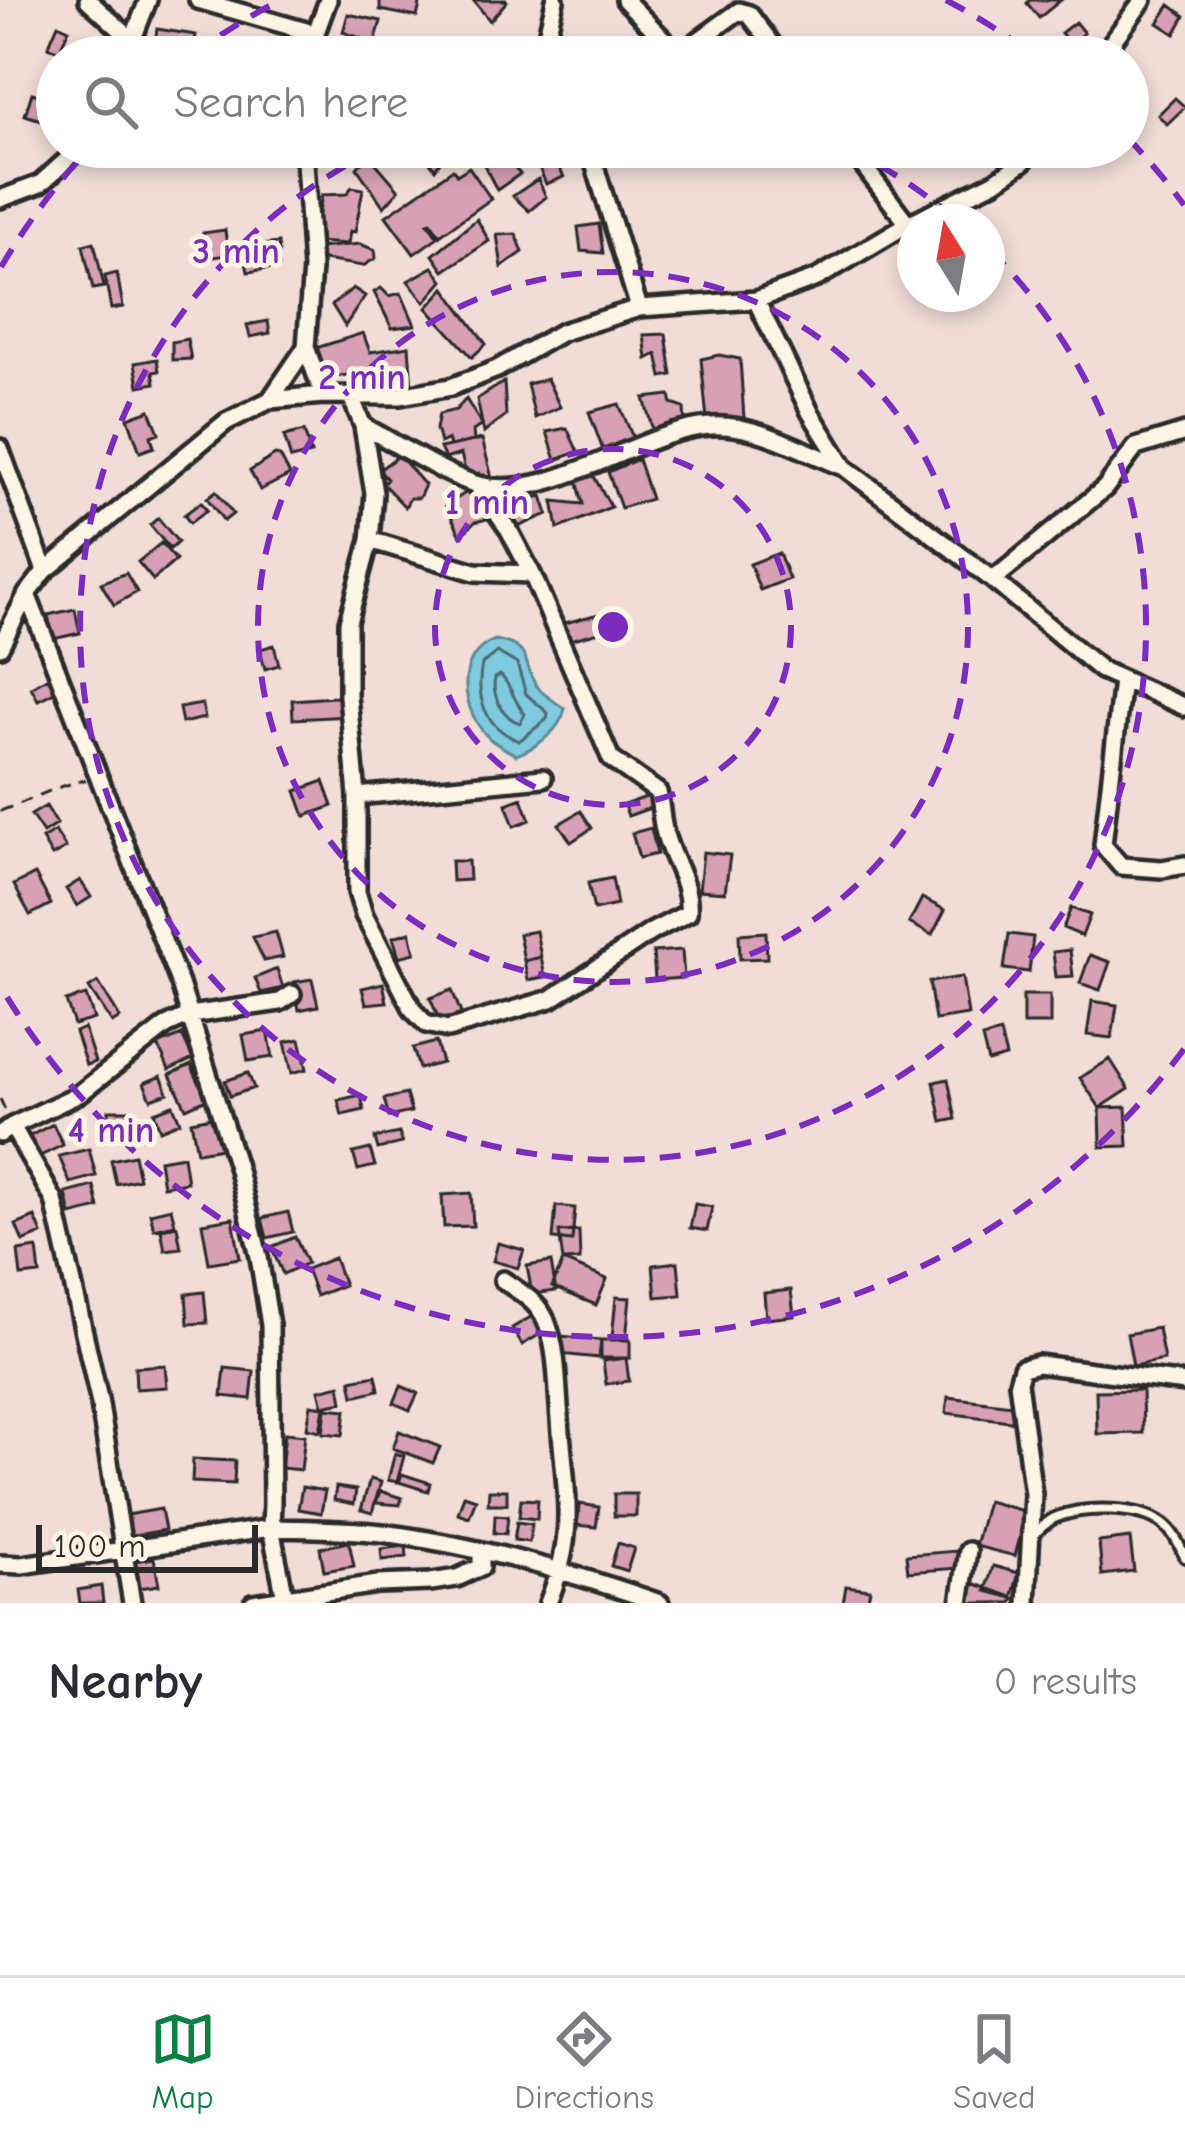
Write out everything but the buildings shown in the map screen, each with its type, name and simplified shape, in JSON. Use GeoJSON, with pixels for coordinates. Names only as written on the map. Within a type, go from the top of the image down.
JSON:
{"type":"FeatureCollection","features":[{"type":"Feature","properties":{"kind":"street"},"geometry":{"type":"LineString","coordinates":[[88,0],[128,36]]}},
{"type":"Feature","properties":{"kind":"street"},"geometry":{"type":"LineString","coordinates":[[132,36],[148,0]]}},
{"type":"Feature","properties":{"kind":"street"},"geometry":{"type":"LineString","coordinates":[[198,0],[313,33]]}},
{"type":"Feature","properties":{"kind":"street"},"geometry":{"type":"LineString","coordinates":[[312,36],[328,0]]}},
{"type":"Feature","properties":{"kind":"street"},"geometry":{"type":"LineString","coordinates":[[549,36],[555,0]]}},
{"type":"Feature","properties":{"kind":"street"},"geometry":{"type":"LineString","coordinates":[[626,0],[661,36]]}},
{"type":"Feature","properties":{"kind":"street"},"geometry":{"type":"LineString","coordinates":[[1116,36],[1143,0]]}},
{"type":"Feature","properties":{"kind":"street"},"geometry":{"type":"LineString","coordinates":[[705,36],[740,11],[749,14],[766,36]]}},
{"type":"Feature","properties":{"kind":"street"},"geometry":{"type":"LineString","coordinates":[[0,200],[40,184],[58,168]]}},
{"type":"Feature","properties":{"kind":"street"},"geometry":{"type":"LineString","coordinates":[[305,168],[312,268],[306,347],[323,394]]}},
{"type":"Feature","properties":{"kind":"street"},"geometry":{"type":"LineString","coordinates":[[596,168],[639,308]]}},
{"type":"Feature","properties":{"kind":"street"},"geometry":{"type":"LineString","coordinates":[[865,168],[897,210]]}},
{"type":"Feature","properties":{"kind":"street"},"geometry":{"type":"LineString","coordinates":[[949,204],[1014,168]]}},
{"type":"Feature","properties":{"kind":"street"},"geometry":{"type":"LineString","coordinates":[[0,647],[27,594],[45,571],[226,422],[270,400],[323,394],[400,396],[451,387],[496,369],[562,332],[639,308],[756,300],[818,278],[897,231]]}},
{"type":"Feature","properties":{"kind":"street"},"geometry":{"type":"LineString","coordinates":[[756,300],[810,412],[844,467]]}},
{"type":"Feature","properties":{"kind":"street"},"geometry":{"type":"LineString","coordinates":[[270,400],[306,347]]}},
{"type":"Feature","properties":{"kind":"street"},"geometry":{"type":"LineString","coordinates":[[351,397],[363,426],[374,493],[370,540],[348,622],[357,892],[413,1010],[426,1024],[448,1029],[551,999],[688,913],[658,792],[610,759],[532,574],[477,484]]}},
{"type":"Feature","properties":{"kind":"street"},"geometry":{"type":"LineString","coordinates":[[363,426],[477,484],[527,484],[671,435],[712,426],[745,430],[844,467],[994,580],[1101,670],[1185,707]]}},
{"type":"Feature","properties":{"kind":"street"},"geometry":{"type":"LineString","coordinates":[[994,580],[1105,488],[1136,447],[1185,432]]}},
{"type":"Feature","properties":{"kind":"street"},"geometry":{"type":"LineString","coordinates":[[0,448],[45,571]]}},
{"type":"Feature","properties":{"kind":"street"},"geometry":{"type":"LineString","coordinates":[[370,540],[475,572],[532,574]]}},
{"type":"Feature","properties":{"kind":"street"},"geometry":{"type":"LineString","coordinates":[[27,594],[190,1016],[238,1170],[263,1280],[271,1347],[271,1528],[285,1600]]}},
{"type":"Feature","properties":{"kind":"street"},"geometry":{"type":"LineString","coordinates":[[1122,680],[1103,845],[1121,866],[1162,869],[1185,865]]}},
{"type":"Feature","properties":{"kind":"street"},"geometry":{"type":"LineString","coordinates":[[357,796],[543,778]]}},
{"type":"Feature","properties":{"kind":"street"},"geometry":{"type":"LineString","coordinates":[[132,1603],[99,1399],[54,1200],[6,1130],[79,1094],[149,1037],[190,1016],[266,1005],[292,994]]}},
{"type":"Feature","properties":{"kind":"street"},"geometry":{"type":"LineString","coordinates":[[503,1280],[536,1304],[549,1326],[569,1495],[560,1572],[548,1603]]}},
{"type":"Feature","properties":{"kind":"street"},"geometry":{"type":"LineString","coordinates":[[1028,1603],[1033,1494],[1018,1382],[1022,1368],[1038,1364],[1185,1383]]}},
{"type":"Feature","properties":{"kind":"street"},"geometry":{"type":"LineString","coordinates":[[0,1564],[22,1565],[271,1528],[382,1533],[481,1552],[660,1603]]}},
{"type":"Feature","properties":{"kind":"street"},"geometry":{"type":"LineString","coordinates":[[960,1603],[968,1551]]}},
{"type":"Feature","properties":{"kind":"street"},"geometry":{"type":"LineString","coordinates":[[253,1603],[457,1578],[481,1568],[481,1552]]}},
{"type":"Feature","properties":{"kind":"lane"},"geometry":{"type":"LineString","coordinates":[[1031,1535],[1054,1518],[1072,1514],[1142,1514],[1160,1521],[1185,1557]]}},
{"type":"Feature","properties":{"kind":"path"},"geometry":{"type":"LineString","coordinates":[[0,811],[32,800],[49,787],[100,778]]}},
{"type":"Feature","properties":{"kind":"water"},"geometry":{"type":"Polygon","coordinates":[[[495,640],[517,648],[540,690],[565,709],[546,738],[516,755],[480,728],[468,700],[467,671],[472,658],[495,640]]]}}]}
